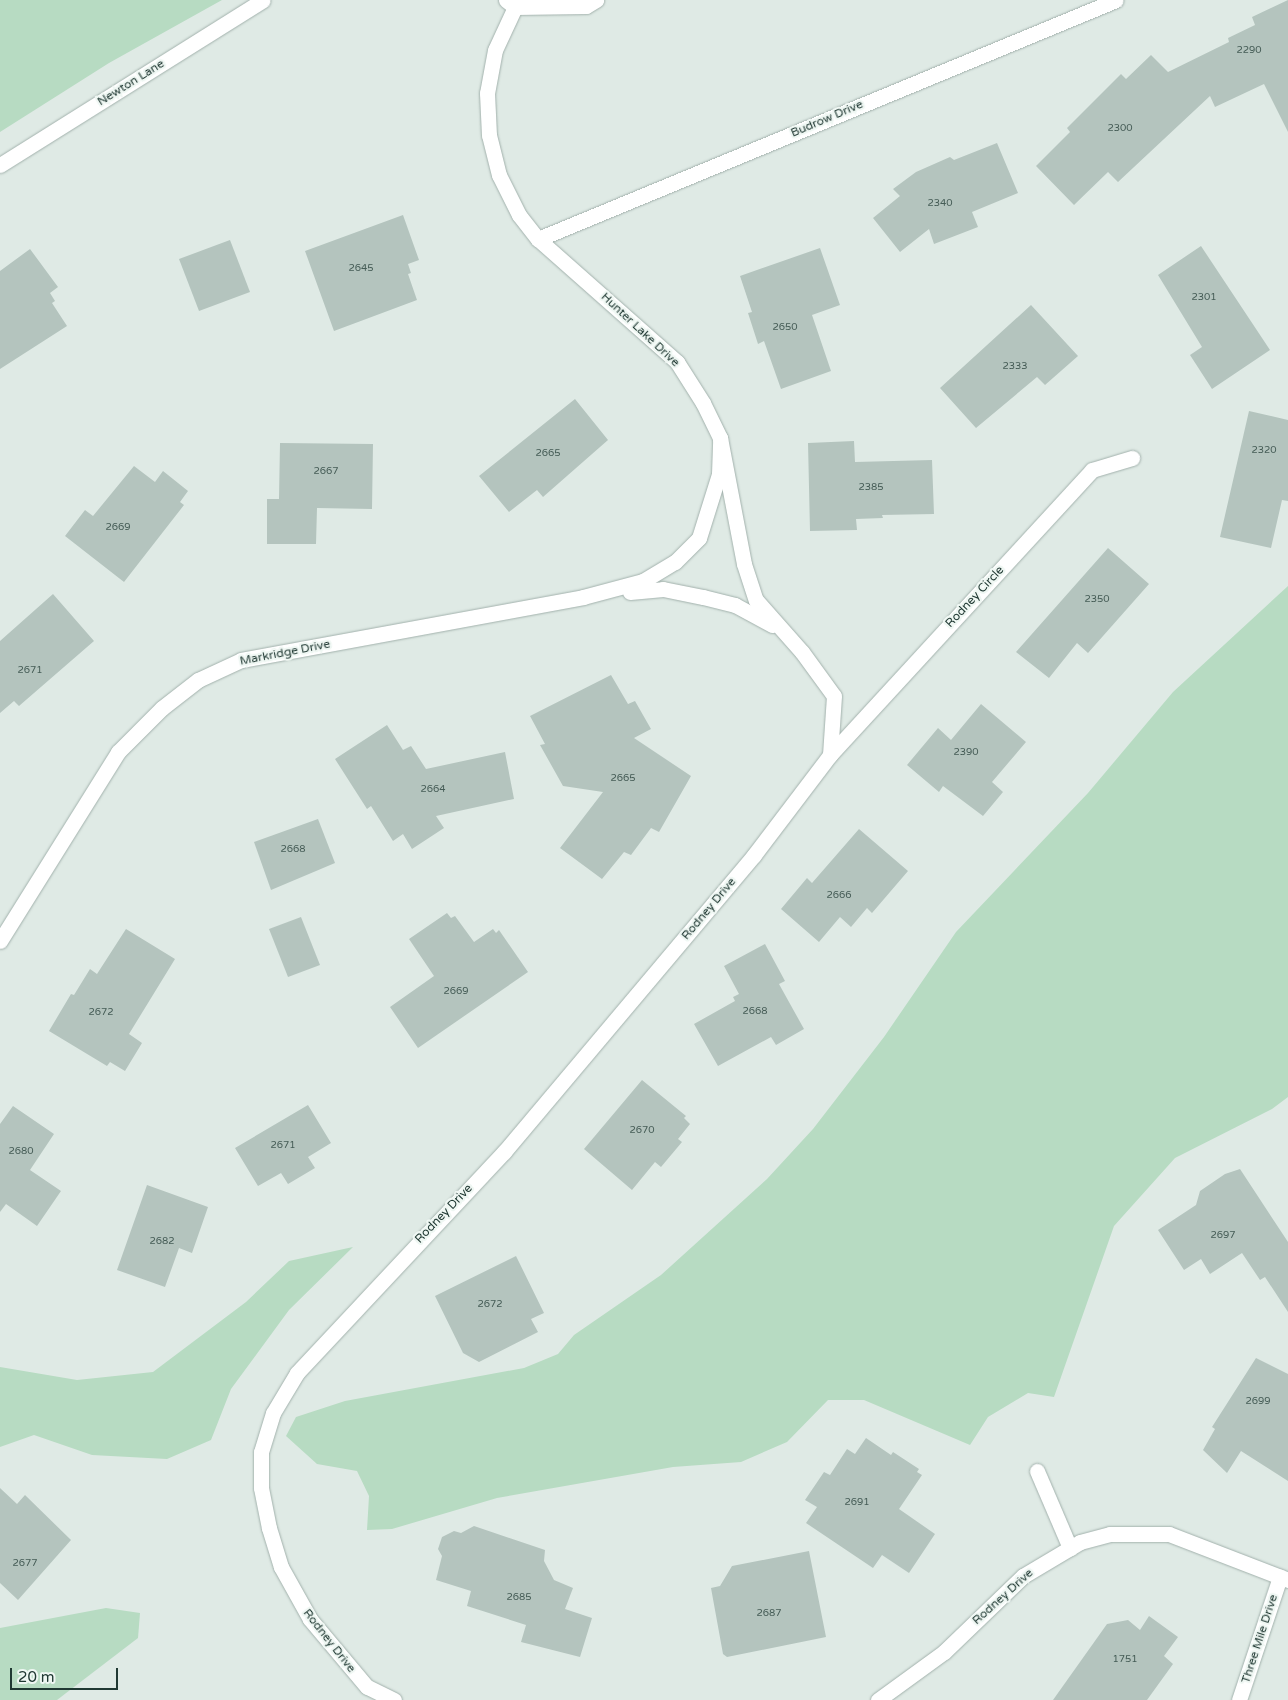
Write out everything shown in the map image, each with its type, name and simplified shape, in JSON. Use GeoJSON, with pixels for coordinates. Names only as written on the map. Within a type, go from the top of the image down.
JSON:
{"type":"FeatureCollection","features":[{"type":"Feature","properties":{"kind":"street","name":"Newton Lane"},"geometry":{"type":"LineString","coordinates":[[0,166],[263,0]]}},
{"type":"Feature","properties":{"kind":"street"},"geometry":{"type":"LineString","coordinates":[[514,2],[586,6],[596,0]]}},
{"type":"Feature","properties":{"kind":"street","name":"Budrow Drive"},"geometry":{"type":"LineString","coordinates":[[538,239],[1116,0]]}},
{"type":"Feature","properties":{"kind":"street","name":"Hunter Lake Drive"},"geometry":{"type":"LineString","coordinates":[[514,2],[495,50],[487,93],[489,135],[499,175],[519,215],[538,239],[677,362],[720,438],[744,564],[756,600],[778,628],[802,652],[834,696],[830,755]]}},
{"type":"Feature","properties":{"kind":"street","name":"Markridge Drive"},"geometry":{"type":"LineString","coordinates":[[0,942],[118,752],[162,708],[198,680],[241,660],[583,597],[643,581],[675,562],[699,538],[719,474],[720,438]]}},
{"type":"Feature","properties":{"kind":"street","name":"Rodney Circle"},"geometry":{"type":"LineString","coordinates":[[830,755],[1092,470],[1132,458]]}},
{"type":"Feature","properties":{"kind":"street","name":"Markridge Drive"},"geometry":{"type":"LineString","coordinates":[[583,597],[663,589],[735,605],[778,628]]}},
{"type":"Feature","properties":{"kind":"street","name":"Rodney Drive"},"geometry":{"type":"LineString","coordinates":[[394,1700],[363,1694],[310,1619],[281,1567],[261,1488],[261,1452],[273,1413],[297,1373],[504,1152],[742,870],[830,755]]}},
{"type":"Feature","properties":{"kind":"street"},"geometry":{"type":"LineString","coordinates":[[1037,1471],[1070,1548]]}},
{"type":"Feature","properties":{"kind":"street","name":"Rodney Drive"},"geometry":{"type":"LineString","coordinates":[[878,1700],[944,1652],[1022,1576],[1070,1548],[1110,1534],[1169,1534],[1284,1579]]}},
{"type":"Feature","properties":{"kind":"street","name":"Three Mile Drive"},"geometry":{"type":"LineString","coordinates":[[1239,1700],[1284,1579]]}},
{"type":"Feature","properties":{"kind":"green space"},"geometry":{"type":"Polygon","coordinates":[[[0,0],[222,0],[109,63],[0,132],[0,0]]]}},
{"type":"Feature","properties":{"kind":"green space"},"geometry":{"type":"Polygon","coordinates":[[[1288,586],[1288,1097],[1272,1109],[1175,1158],[1114,1226],[1054,1397],[1028,1393],[988,1417],[970,1445],[864,1400],[828,1400],[787,1442],[741,1462],[673,1467],[497,1498],[392,1529],[367,1530],[369,1496],[357,1471],[317,1464],[286,1436],[296,1417],[345,1401],[524,1368],[558,1354],[574,1335],[661,1275],[767,1179],[813,1129],[884,1037],[956,932],[1088,793],[1173,692],[1288,586]]]}},
{"type":"Feature","properties":{"kind":"green space"},"geometry":{"type":"Polygon","coordinates":[[[353,1247],[289,1310],[231,1389],[211,1440],[167,1459],[92,1455],[34,1435],[0,1447],[0,1367],[77,1380],[153,1372],[246,1302],[289,1261],[353,1247]]]}},
{"type":"Feature","properties":{"kind":"green space"},"geometry":{"type":"Polygon","coordinates":[[[106,1608],[140,1613],[138,1638],[57,1700],[0,1700],[0,1628],[106,1608]]]}},
{"type":"Feature","properties":{"kind":"building"},"geometry":{"type":"Polygon","coordinates":[[[1288,0],[1288,132],[1264,84],[1215,107],[1210,96],[1118,182],[1108,172],[1074,205],[1036,166],[1070,132],[1067,128],[1121,74],[1126,79],[1151,55],[1168,72],[1229,42],[1228,38],[1255,25],[1252,17],[1288,0]]]}},
{"type":"Feature","properties":{"kind":"building"},"geometry":{"type":"Polygon","coordinates":[[[997,143],[1018,193],[972,212],[978,227],[934,244],[929,229],[900,252],[873,218],[900,196],[893,189],[916,172],[950,157],[954,160],[997,143]]]}},
{"type":"Feature","properties":{"kind":"building"},"geometry":{"type":"Polygon","coordinates":[[[403,215],[419,260],[408,264],[411,273],[408,274],[417,300],[334,331],[305,251],[403,215]]]}},
{"type":"Feature","properties":{"kind":"building"},"geometry":{"type":"Polygon","coordinates":[[[230,240],[250,292],[199,311],[179,259],[230,240]]]}},
{"type":"Feature","properties":{"kind":"building"},"geometry":{"type":"Polygon","coordinates":[[[1201,246],[1270,350],[1212,389],[1190,355],[1202,347],[1158,275],[1201,246]]]}},
{"type":"Feature","properties":{"kind":"building"},"geometry":{"type":"Polygon","coordinates":[[[820,248],[840,305],[812,315],[831,371],[781,389],[764,341],[758,344],[748,313],[752,312],[740,276],[820,248]]]}},
{"type":"Feature","properties":{"kind":"building"},"geometry":{"type":"Polygon","coordinates":[[[30,249],[58,287],[50,293],[55,301],[52,303],[67,326],[0,369],[0,271],[30,249]]]}},
{"type":"Feature","properties":{"kind":"building"},"geometry":{"type":"Polygon","coordinates":[[[1031,305],[1078,356],[1045,385],[1037,377],[976,428],[940,388],[1031,305]]]}},
{"type":"Feature","properties":{"kind":"building"},"geometry":{"type":"Polygon","coordinates":[[[575,399],[608,440],[543,497],[537,490],[509,512],[479,476],[575,399]]]}},
{"type":"Feature","properties":{"kind":"building"},"geometry":{"type":"Polygon","coordinates":[[[1249,411],[1288,420],[1288,501],[1282,500],[1271,548],[1220,537],[1249,411]]]}},
{"type":"Feature","properties":{"kind":"building"},"geometry":{"type":"Polygon","coordinates":[[[854,441],[855,462],[932,460],[934,514],[882,515],[883,518],[856,519],[857,530],[810,531],[808,443],[854,441]]]}},
{"type":"Feature","properties":{"kind":"building"},"geometry":{"type":"Polygon","coordinates":[[[280,443],[373,444],[372,509],[317,508],[316,544],[267,544],[267,499],[279,499],[280,443]]]}},
{"type":"Feature","properties":{"kind":"building"},"geometry":{"type":"Polygon","coordinates":[[[134,466],[155,482],[163,471],[188,491],[180,502],[184,505],[124,582],[65,536],[85,510],[93,516],[134,466]]]}},
{"type":"Feature","properties":{"kind":"building"},"geometry":{"type":"Polygon","coordinates":[[[1108,548],[1149,584],[1088,653],[1077,643],[1049,678],[1016,652],[1108,548]]]}},
{"type":"Feature","properties":{"kind":"building"},"geometry":{"type":"Polygon","coordinates":[[[53,594],[94,641],[19,706],[14,701],[0,713],[0,641],[53,594]]]}},
{"type":"Feature","properties":{"kind":"building"},"geometry":{"type":"Polygon","coordinates":[[[611,675],[628,704],[635,701],[651,729],[634,738],[691,776],[659,832],[651,828],[631,855],[624,852],[602,879],[560,848],[603,792],[563,786],[540,745],[545,744],[530,716],[611,675]]]}},
{"type":"Feature","properties":{"kind":"building"},"geometry":{"type":"Polygon","coordinates":[[[981,704],[1026,742],[992,782],[1003,792],[983,816],[943,786],[939,792],[907,765],[938,728],[951,740],[981,704]]]}},
{"type":"Feature","properties":{"kind":"building"},"geometry":{"type":"Polygon","coordinates":[[[387,725],[403,750],[411,746],[426,769],[505,752],[514,799],[436,816],[444,828],[412,849],[403,834],[393,841],[371,806],[367,809],[335,759],[387,725]]]}},
{"type":"Feature","properties":{"kind":"building"},"geometry":{"type":"Polygon","coordinates":[[[318,819],[335,863],[271,890],[254,842],[318,819]]]}},
{"type":"Feature","properties":{"kind":"building"},"geometry":{"type":"Polygon","coordinates":[[[859,829],[908,871],[872,913],[867,908],[851,927],[840,917],[819,942],[781,909],[807,878],[812,883],[859,829]]]}},
{"type":"Feature","properties":{"kind":"building"},"geometry":{"type":"Polygon","coordinates":[[[447,913],[451,918],[455,916],[474,942],[493,929],[496,933],[499,930],[528,972],[418,1048],[390,1007],[434,976],[409,939],[447,913]]]}},
{"type":"Feature","properties":{"kind":"building"},"geometry":{"type":"Polygon","coordinates":[[[301,917],[320,965],[288,977],[269,929],[301,917]]]}},
{"type":"Feature","properties":{"kind":"building"},"geometry":{"type":"Polygon","coordinates":[[[126,929],[175,959],[129,1034],[142,1043],[125,1071],[110,1062],[107,1066],[49,1031],[71,994],[74,995],[90,969],[97,974],[126,929]]]}},
{"type":"Feature","properties":{"kind":"building"},"geometry":{"type":"Polygon","coordinates":[[[765,944],[785,981],[779,984],[804,1029],[776,1045],[771,1037],[718,1066],[694,1024],[735,1001],[733,997],[739,994],[724,966],[765,944]]]}},
{"type":"Feature","properties":{"kind":"building"},"geometry":{"type":"Polygon","coordinates":[[[642,1080],[686,1116],[684,1118],[690,1124],[678,1139],[682,1142],[661,1167],[655,1162],[632,1190],[584,1149],[642,1080]]]}},
{"type":"Feature","properties":{"kind":"building"},"geometry":{"type":"Polygon","coordinates":[[[308,1105],[331,1143],[308,1157],[315,1168],[288,1184],[281,1173],[258,1186],[235,1148],[308,1105]]]}},
{"type":"Feature","properties":{"kind":"building"},"geometry":{"type":"Polygon","coordinates":[[[13,1106],[54,1134],[30,1170],[61,1191],[37,1226],[6,1204],[0,1212],[0,1124],[13,1106]]]}},
{"type":"Feature","properties":{"kind":"building"},"geometry":{"type":"Polygon","coordinates":[[[1240,1169],[1288,1242],[1288,1312],[1265,1277],[1260,1280],[1242,1253],[1210,1274],[1201,1259],[1184,1270],[1158,1230],[1196,1205],[1200,1191],[1225,1174],[1240,1169]]]}},
{"type":"Feature","properties":{"kind":"building"},"geometry":{"type":"Polygon","coordinates":[[[147,1185],[208,1207],[192,1253],[179,1248],[165,1287],[117,1270],[147,1185]]]}},
{"type":"Feature","properties":{"kind":"building"},"geometry":{"type":"Polygon","coordinates":[[[516,1256],[544,1313],[531,1319],[538,1332],[479,1362],[463,1353],[435,1296],[516,1256]]]}},
{"type":"Feature","properties":{"kind":"building"},"geometry":{"type":"Polygon","coordinates":[[[1256,1358],[1288,1374],[1288,1481],[1241,1451],[1227,1473],[1203,1450],[1215,1429],[1212,1427],[1256,1358]]]}},
{"type":"Feature","properties":{"kind":"building"},"geometry":{"type":"Polygon","coordinates":[[[866,1438],[891,1455],[893,1452],[919,1469],[917,1472],[922,1475],[899,1509],[935,1534],[909,1573],[882,1555],[873,1568],[806,1523],[817,1507],[805,1500],[824,1472],[830,1475],[847,1449],[855,1454],[866,1438]]]}},
{"type":"Feature","properties":{"kind":"building"},"geometry":{"type":"Polygon","coordinates":[[[0,1488],[17,1504],[25,1495],[71,1540],[18,1600],[0,1583],[0,1488]]]}},
{"type":"Feature","properties":{"kind":"building"},"geometry":{"type":"Polygon","coordinates":[[[474,1526],[545,1550],[544,1561],[554,1580],[573,1588],[565,1609],[592,1618],[580,1657],[521,1642],[526,1625],[467,1606],[471,1591],[436,1580],[442,1556],[438,1549],[442,1537],[454,1531],[461,1533],[474,1526]]]}},
{"type":"Feature","properties":{"kind":"building"},"geometry":{"type":"Polygon","coordinates":[[[809,1551],[826,1637],[727,1657],[723,1654],[711,1588],[720,1586],[732,1566],[809,1551]]]}},
{"type":"Feature","properties":{"kind":"building"},"geometry":{"type":"Polygon","coordinates":[[[1149,1616],[1178,1637],[1164,1656],[1173,1664],[1147,1700],[1053,1700],[1107,1624],[1128,1620],[1140,1630],[1149,1616]]]}}]}
